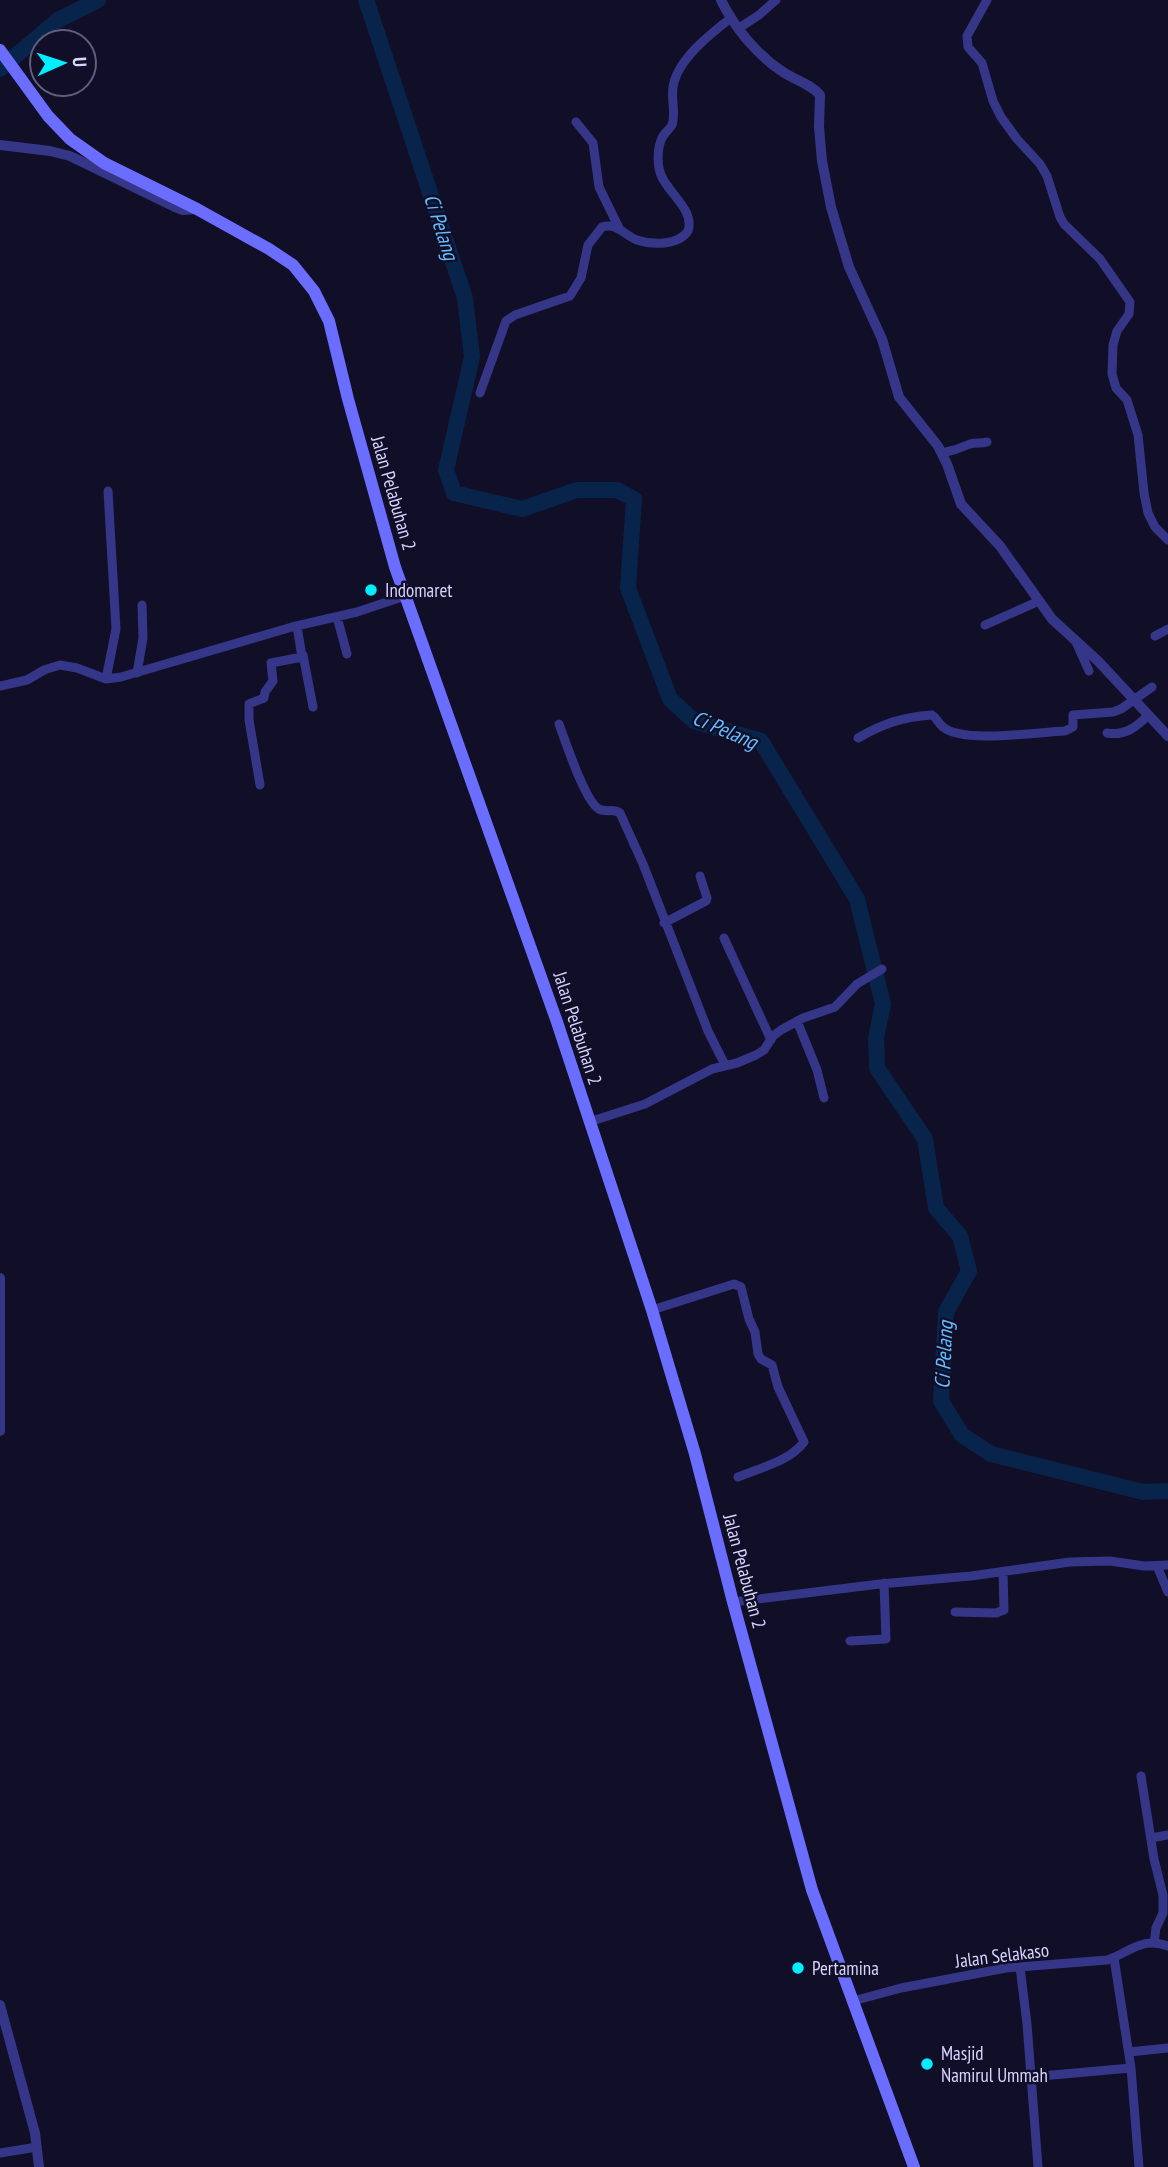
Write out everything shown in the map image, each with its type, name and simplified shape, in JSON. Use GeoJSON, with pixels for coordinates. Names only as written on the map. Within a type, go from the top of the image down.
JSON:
{"type":"FeatureCollection","features":[{"type":"Feature","properties":{"kind":"main road","name":"Jalan Pelabuhan 2"},"geometry":{"type":"LineString","coordinates":[[0,50],[58,128],[83,149],[104,163],[269,248],[293,265],[307,280],[329,321],[367,468],[405,596],[549,1000],[652,1310],[695,1454],[820,1915],[914,2167]]}},
{"type":"Feature","properties":{"kind":"street"},"geometry":{"type":"LineString","coordinates":[[721,0],[731,18],[760,53],[820,95],[819,135],[823,170],[845,257],[886,351],[899,397],[942,453],[961,504],[1000,546],[1055,622],[1098,661],[1168,736]]}},
{"type":"Feature","properties":{"kind":"street"},"geometry":{"type":"LineString","coordinates":[[740,28],[776,0]]}},
{"type":"Feature","properties":{"kind":"street"},"geometry":{"type":"LineString","coordinates":[[987,0],[970,30],[967,41],[970,51],[982,63],[993,101],[1008,128],[1043,169],[1064,224],[1100,259],[1130,302],[1130,311],[1117,331],[1113,345],[1112,374],[1116,387],[1127,400],[1138,435],[1148,513],[1155,527],[1168,540]]}},
{"type":"Feature","properties":{"kind":"street"},"geometry":{"type":"LineString","coordinates":[[480,393],[506,321],[515,315],[570,296],[581,278],[592,238],[605,225],[619,228],[638,240],[658,242],[678,240],[688,231],[689,218],[661,174],[658,163],[660,144],[662,136],[673,123],[673,87],[676,76],[706,37],[731,18]]}},
{"type":"Feature","properties":{"kind":"street"},"geometry":{"type":"LineString","coordinates":[[576,122],[593,143],[599,187],[619,228]]}},
{"type":"Feature","properties":{"kind":"street"},"geometry":{"type":"LineString","coordinates":[[0,145],[70,156],[175,208],[197,209]]}},
{"type":"Feature","properties":{"kind":"street"},"geometry":{"type":"LineString","coordinates":[[942,453],[972,443],[987,442]]}},
{"type":"Feature","properties":{"kind":"street"},"geometry":{"type":"LineString","coordinates":[[106,678],[116,629],[108,491]]}},
{"type":"Feature","properties":{"kind":"street"},"geometry":{"type":"LineString","coordinates":[[0,686],[27,680],[60,665],[106,678],[137,673],[405,596]]}},
{"type":"Feature","properties":{"kind":"street"},"geometry":{"type":"LineString","coordinates":[[985,625],[1039,601]]}},
{"type":"Feature","properties":{"kind":"street"},"geometry":{"type":"LineString","coordinates":[[137,673],[143,638],[142,605]]}},
{"type":"Feature","properties":{"kind":"street"},"geometry":{"type":"LineString","coordinates":[[337,617],[347,654]]}},
{"type":"Feature","properties":{"kind":"street"},"geometry":{"type":"LineString","coordinates":[[296,626],[313,707]]}},
{"type":"Feature","properties":{"kind":"street"},"geometry":{"type":"LineString","coordinates":[[1155,636],[1168,629]]}},
{"type":"Feature","properties":{"kind":"street"},"geometry":{"type":"LineString","coordinates":[[1076,641],[1088,671]]}},
{"type":"Feature","properties":{"kind":"street"},"geometry":{"type":"LineString","coordinates":[[260,785],[249,720],[249,704],[264,698],[273,681],[271,663],[303,655]]}},
{"type":"Feature","properties":{"kind":"street"},"geometry":{"type":"LineString","coordinates":[[858,737],[879,726],[904,718],[932,715],[936,716],[944,728],[965,736],[1065,731],[1073,727],[1073,715],[1113,712],[1152,687]]}},
{"type":"Feature","properties":{"kind":"street"},"geometry":{"type":"LineString","coordinates":[[1107,733],[1133,729],[1148,715]]}},
{"type":"Feature","properties":{"kind":"street"},"geometry":{"type":"LineString","coordinates":[[559,724],[578,775],[594,805],[604,811],[614,809],[620,813],[643,864],[708,1031],[725,1065]]}},
{"type":"Feature","properties":{"kind":"street"},"geometry":{"type":"LineString","coordinates":[[664,923],[706,901],[700,876]]}},
{"type":"Feature","properties":{"kind":"street"},"geometry":{"type":"LineString","coordinates":[[724,938],[771,1040]]}},
{"type":"Feature","properties":{"kind":"street"},"geometry":{"type":"LineString","coordinates":[[589,1122],[656,1100],[706,1071],[745,1060],[761,1052],[776,1033],[797,1021],[835,1007],[857,984],[882,969]]}},
{"type":"Feature","properties":{"kind":"street"},"geometry":{"type":"LineString","coordinates":[[797,1021],[817,1070],[824,1098]]}},
{"type":"Feature","properties":{"kind":"street"},"geometry":{"type":"LineString","coordinates":[[0,1278],[0,1431]]}},
{"type":"Feature","properties":{"kind":"street"},"geometry":{"type":"LineString","coordinates":[[652,1310],[734,1284],[741,1287],[749,1320],[755,1332],[758,1354],[772,1365],[778,1387],[804,1442],[775,1462],[738,1477]]}},
{"type":"Feature","properties":{"kind":"street"},"geometry":{"type":"LineString","coordinates":[[733,1602],[1097,1560],[1168,1565]]}},
{"type":"Feature","properties":{"kind":"street"},"geometry":{"type":"LineString","coordinates":[[1157,1566],[1168,1592]]}},
{"type":"Feature","properties":{"kind":"street"},"geometry":{"type":"LineString","coordinates":[[955,1612],[996,1613],[1004,1610],[1003,1572]]}},
{"type":"Feature","properties":{"kind":"street"},"geometry":{"type":"LineString","coordinates":[[850,1641],[886,1639],[884,1583]]}},
{"type":"Feature","properties":{"kind":"street"},"geometry":{"type":"LineString","coordinates":[[1141,1776],[1164,1905],[1156,1928],[1163,1943]]}},
{"type":"Feature","properties":{"kind":"street"},"geometry":{"type":"LineString","coordinates":[[1151,1838],[1168,1835]]}},
{"type":"Feature","properties":{"kind":"street","name":"Jalan Selakaso"},"geometry":{"type":"LineString","coordinates":[[853,2001],[909,1986],[1020,1967],[1075,1964],[1114,1958],[1134,1947],[1163,1943]]}},
{"type":"Feature","properties":{"kind":"street"},"geometry":{"type":"LineString","coordinates":[[1114,1958],[1131,2068],[1139,2167]]}},
{"type":"Feature","properties":{"kind":"street"},"geometry":{"type":"LineString","coordinates":[[1020,1967],[1038,2167]]}},
{"type":"Feature","properties":{"kind":"street"},"geometry":{"type":"LineString","coordinates":[[0,2006],[2,2022],[25,2096],[39,2167]]}},
{"type":"Feature","properties":{"kind":"street"},"geometry":{"type":"LineString","coordinates":[[1129,2052],[1168,2048]]}},
{"type":"Feature","properties":{"kind":"street"},"geometry":{"type":"LineString","coordinates":[[1030,2077],[1131,2068]]}},
{"type":"Feature","properties":{"kind":"street"},"geometry":{"type":"LineString","coordinates":[[0,2153],[37,2147]]}},
{"type":"Feature","properties":{"kind":"waterway","name":"Ci Pelang"},"geometry":{"type":"LineString","coordinates":[[0,69],[58,20],[98,0]]}},
{"type":"Feature","properties":{"kind":"waterway","name":"Ci Pelang"},"geometry":{"type":"LineString","coordinates":[[366,0],[465,298],[472,357],[446,470],[454,493],[522,509],[577,490],[617,490],[634,499],[628,588],[670,699],[694,721],[761,741],[857,899],[883,1004],[876,1038],[877,1068],[925,1139],[936,1208],[960,1236],[969,1271],[946,1312],[941,1401],[962,1435],[991,1454],[1143,1492],[1168,1491]]}},
{"type":"Feature","properties":{"kind":"place","name":"Indomaret"},"geometry":{"type":"Point","coordinates":[371,590]}},
{"type":"Feature","properties":{"kind":"place","name":"Pertamina"},"geometry":{"type":"Point","coordinates":[798,1968]}},
{"type":"Feature","properties":{"kind":"place","name":"Masjid Namirul Ummah"},"geometry":{"type":"Point","coordinates":[927,2064]}}]}
